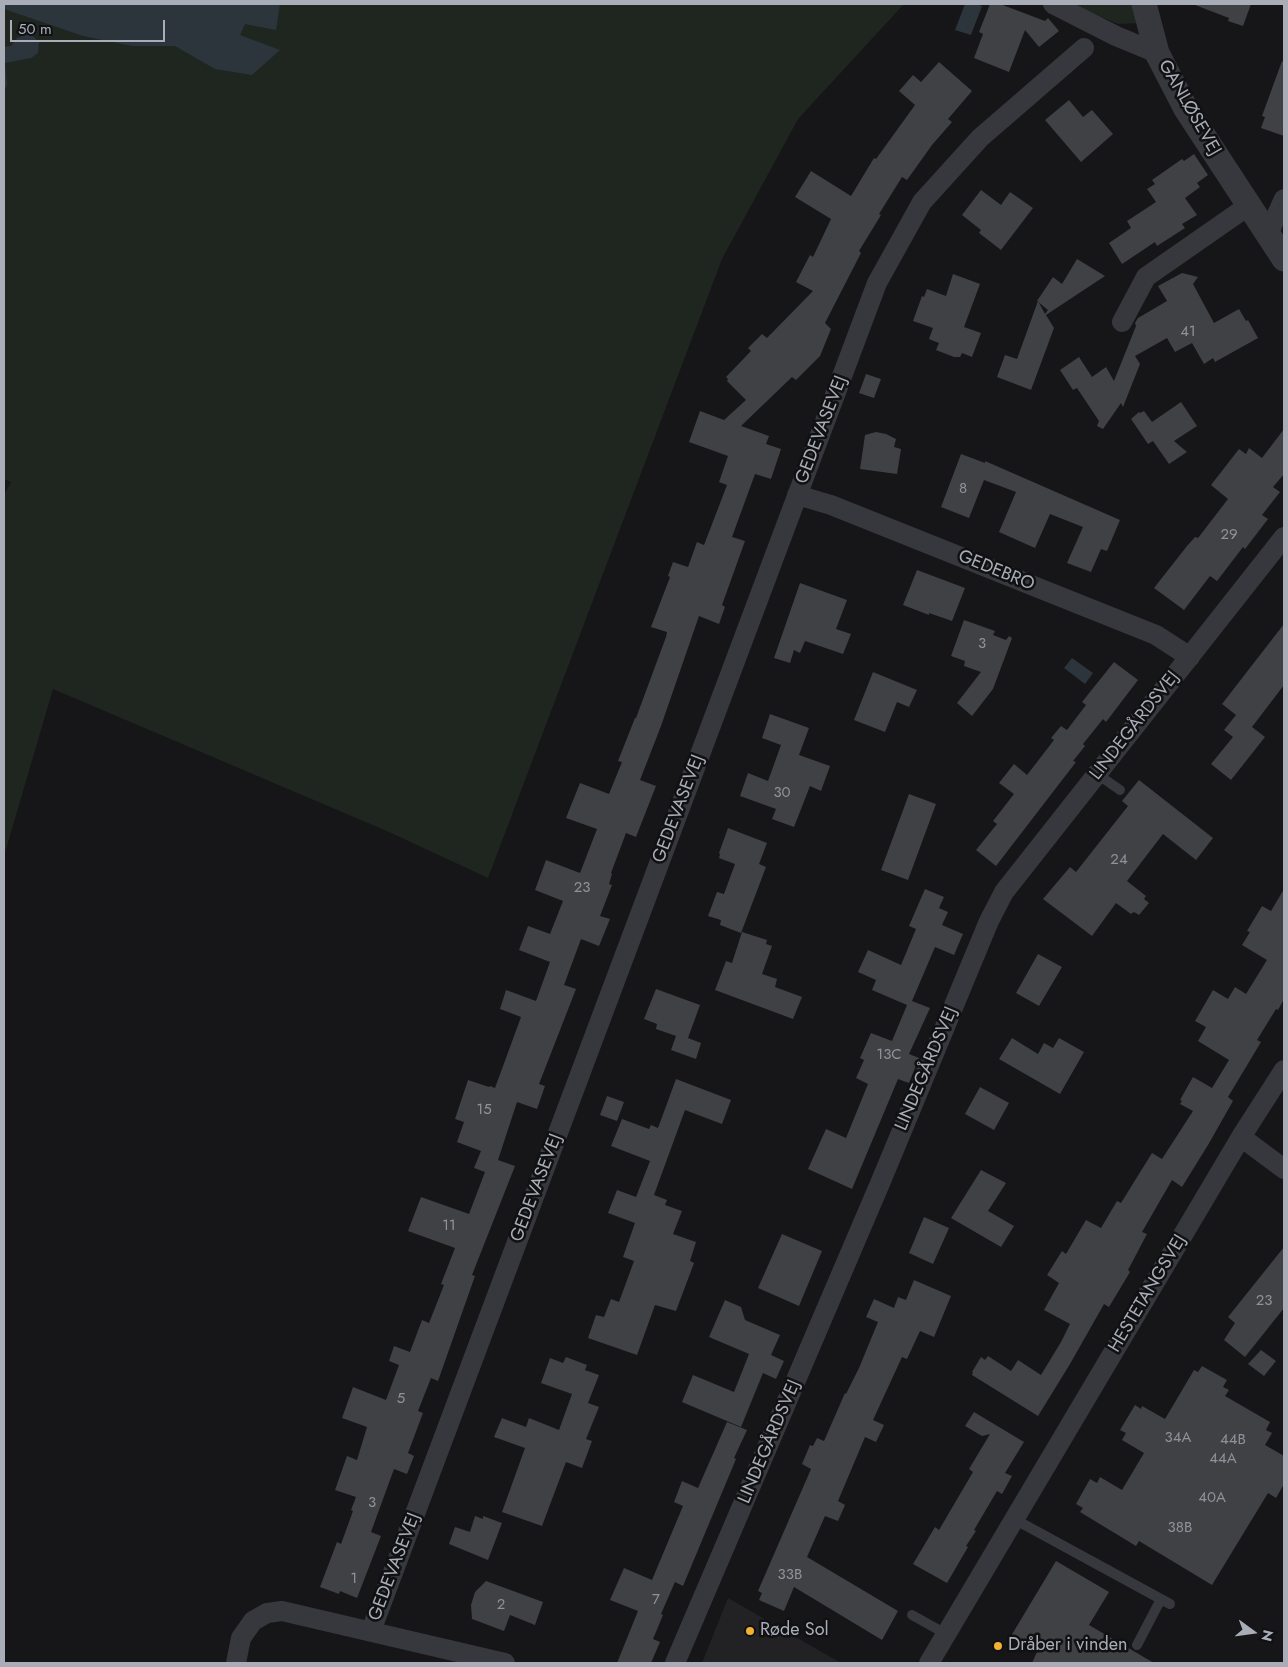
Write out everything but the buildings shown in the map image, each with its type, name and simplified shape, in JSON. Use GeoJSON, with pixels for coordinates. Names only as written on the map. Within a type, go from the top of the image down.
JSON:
{"type":"FeatureCollection","features":[{"type":"Feature","properties":{"kind":"street"},"geometry":{"type":"LineString","coordinates":[[1052,4],[1116,36],[1157,53]]}},
{"type":"Feature","properties":{"kind":"street","name":"GANLØSEVEJ"},"geometry":{"type":"LineString","coordinates":[[1144,4],[1157,53],[1186,109],[1284,259]]}},
{"type":"Feature","properties":{"kind":"street","name":"GEDEVASEVEJ"},"geometry":{"type":"LineString","coordinates":[[371,1632],[877,283],[922,202],[980,138],[1084,48]]}},
{"type":"Feature","properties":{"kind":"street"},"geometry":{"type":"LineString","coordinates":[[1268,234],[1284,199]]}},
{"type":"Feature","properties":{"kind":"street"},"geometry":{"type":"LineString","coordinates":[[1122,322],[1146,277],[1248,206]]}},
{"type":"Feature","properties":{"kind":"street","name":"GEDEBRO"},"geometry":{"type":"LineString","coordinates":[[797,495],[831,505],[1156,635],[1190,657]]}},
{"type":"Feature","properties":{"kind":"street","name":"LINDEGÅRDSVEJ"},"geometry":{"type":"LineString","coordinates":[[675,1663],[881,1181],[989,921],[1004,892],[1284,537]]}},
{"type":"Feature","properties":{"kind":"street","name":"HESTETANGSVEJ"},"geometry":{"type":"LineString","coordinates":[[929,1663],[1241,1137],[1284,1070]]}},
{"type":"Feature","properties":{"kind":"street"},"geometry":{"type":"LineString","coordinates":[[1241,1137],[1284,1169]]}},
{"type":"Feature","properties":{"kind":"street"},"geometry":{"type":"LineString","coordinates":[[236,1663],[241,1638],[253,1621],[267,1613],[282,1611],[505,1663]]}},
{"type":"Feature","properties":{"kind":"lane"},"geometry":{"type":"LineString","coordinates":[[1097,774],[1120,790]]}},
{"type":"Feature","properties":{"kind":"lane"},"geometry":{"type":"LineString","coordinates":[[1014,1519],[1166,1602],[1137,1645]]}},
{"type":"Feature","properties":{"kind":"lane"},"geometry":{"type":"LineString","coordinates":[[912,1615],[946,1634]]}},
{"type":"Feature","properties":{"kind":"shaded area"},"geometry":{"type":"Polygon","coordinates":[[[4,4],[904,4],[798,119],[722,259],[488,878],[389,832],[53,689],[4,856],[4,495],[11,482],[4,479],[4,4]]]}},
{"type":"Feature","properties":{"kind":"shaded area"},"geometry":{"type":"Polygon","coordinates":[[[4,4],[280,4],[276,30],[245,24],[240,35],[280,50],[252,75],[215,69],[175,46],[132,46],[83,36],[4,9],[4,4]]]}},
{"type":"Feature","properties":{"kind":"shaded area"},"geometry":{"type":"Polygon","coordinates":[[[965,4],[982,6],[971,35],[955,30],[965,4]]]}},
{"type":"Feature","properties":{"kind":"shaded area"},"geometry":{"type":"Polygon","coordinates":[[[1070,4],[1134,4],[1138,23],[1118,24],[1070,4]]]}},
{"type":"Feature","properties":{"kind":"shaded area"},"geometry":{"type":"Polygon","coordinates":[[[30,33],[39,42],[38,53],[31,58],[5,63],[7,85],[4,90],[4,47],[11,46],[17,38],[30,33]]]}},
{"type":"Feature","properties":{"kind":"shaded area"},"geometry":{"type":"Polygon","coordinates":[[[1072,658],[1093,673],[1085,684],[1064,668],[1072,658]]]}},
{"type":"Feature","properties":{"kind":"shaded area","name":"Røde Sol"},"geometry":{"type":"Polygon","coordinates":[[[728,1598],[841,1663],[702,1663],[728,1598]]]}},
{"type":"Feature","properties":{"kind":"place","name":"Røde Sol"},"geometry":{"type":"Point","coordinates":[750,1631]}},
{"type":"Feature","properties":{"kind":"place","name":"Dråber i vinden"},"geometry":{"type":"Point","coordinates":[998,1646]}}]}
